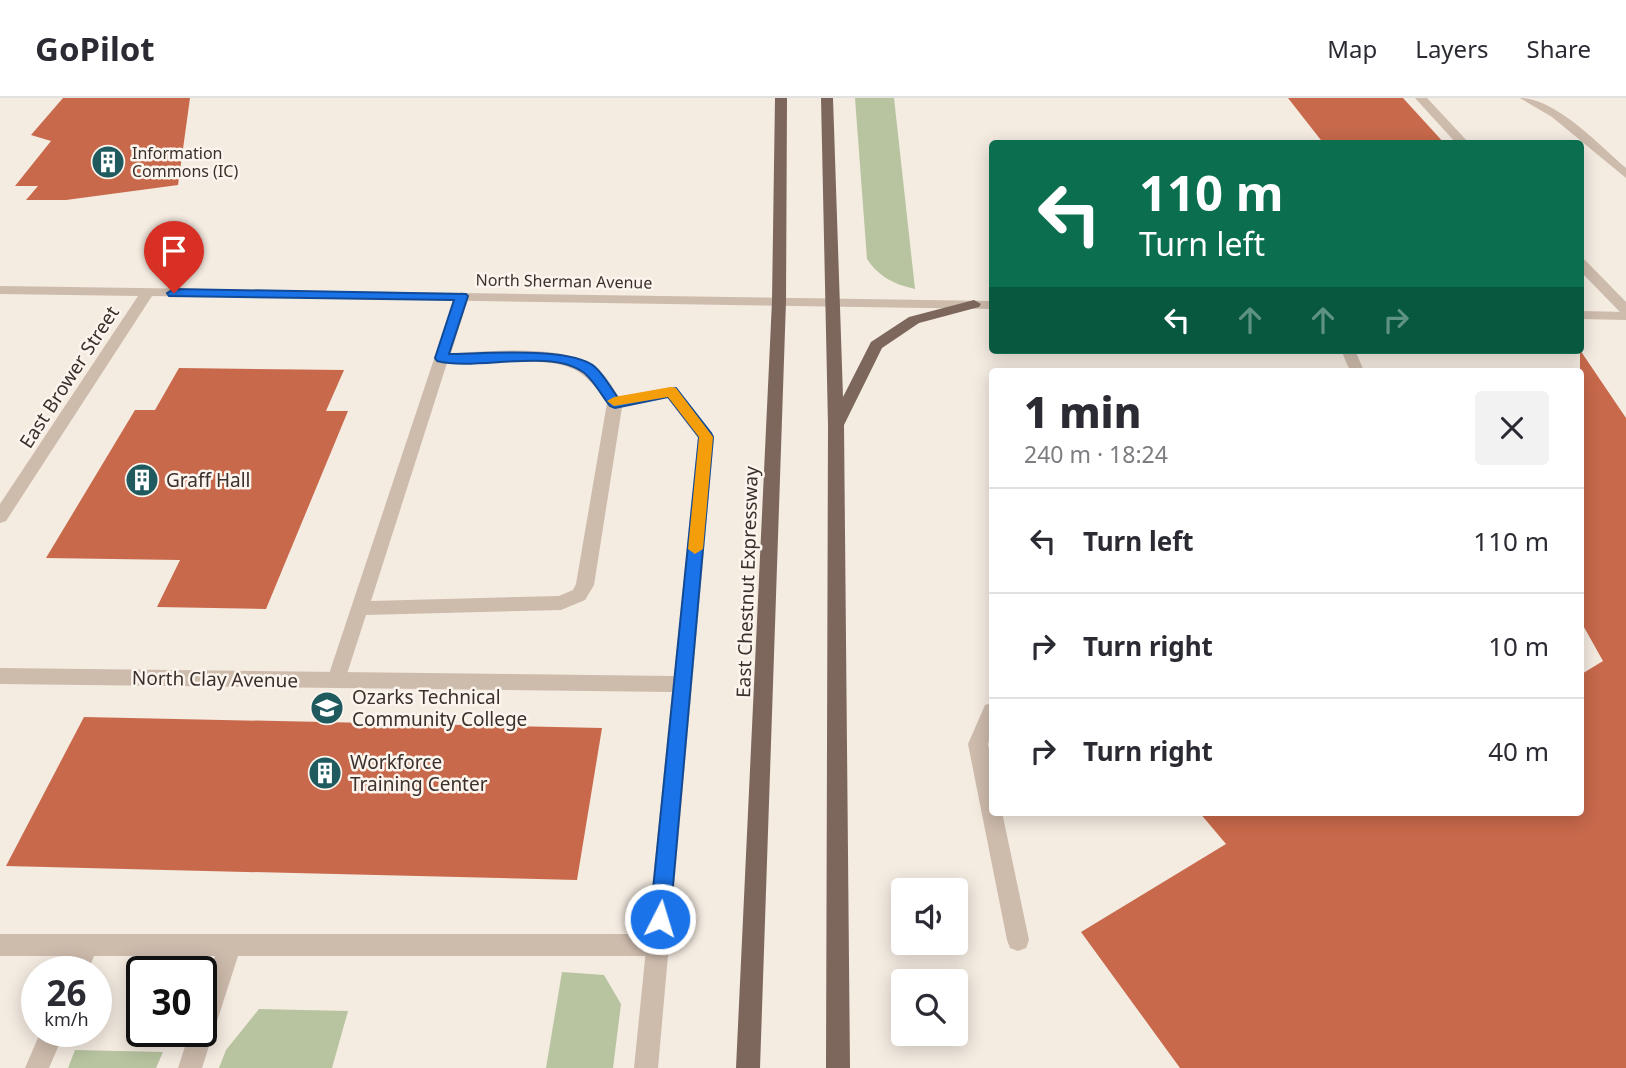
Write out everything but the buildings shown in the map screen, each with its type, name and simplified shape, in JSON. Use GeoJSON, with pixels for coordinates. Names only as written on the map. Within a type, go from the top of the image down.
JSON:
{"type":"FeatureCollection","features":[{"type":"Feature","properties":{"kind":"main road","name":"East Chestnut Expressway"},"geometry":{"type":"LineString","coordinates":[[748,1068],[779,302],[781,98]]}},
{"type":"Feature","properties":{"kind":"main road"},"geometry":{"type":"LineString","coordinates":[[827,98],[836,425],[838,1068]]}},
{"type":"Feature","properties":{"kind":"main road"},"geometry":{"type":"LineString","coordinates":[[836,425],[876,345],[914,320],[974,304]]}},
{"type":"Feature","properties":{"kind":"street"},"geometry":{"type":"LineString","coordinates":[[1421,98],[1460,140]]}},
{"type":"Feature","properties":{"kind":"street"},"geometry":{"type":"LineString","coordinates":[[1526,98],[1556,115],[1626,174]]}},
{"type":"Feature","properties":{"kind":"street"},"geometry":{"type":"LineString","coordinates":[[1584,266],[1626,310]]}},
{"type":"Feature","properties":{"kind":"street","name":"North Sherman Avenue"},"geometry":{"type":"LineString","coordinates":[[0,290],[989,305]]}},
{"type":"Feature","properties":{"kind":"street","name":"East Brower Street"},"geometry":{"type":"LineString","coordinates":[[0,517],[147,293]]}},
{"type":"Feature","properties":{"kind":"street"},"geometry":{"type":"LineString","coordinates":[[335,680],[462,296]]}},
{"type":"Feature","properties":{"kind":"street"},"geometry":{"type":"LineString","coordinates":[[1584,315],[1626,316]]}},
{"type":"Feature","properties":{"kind":"street"},"geometry":{"type":"LineString","coordinates":[[359,608],[561,603],[579,595],[585,585],[615,403],[589,369],[569,361],[539,357],[441,358]]}},
{"type":"Feature","properties":{"kind":"street"},"geometry":{"type":"LineString","coordinates":[[615,403],[671,391],[706,437],[646,1068]]}},
{"type":"Feature","properties":{"kind":"street","name":"North Clay Avenue"},"geometry":{"type":"LineString","coordinates":[[0,676],[682,684]]}},
{"type":"Feature","properties":{"kind":"street"},"geometry":{"type":"LineString","coordinates":[[989,718],[978,744],[989,798]]}},
{"type":"Feature","properties":{"kind":"street"},"geometry":{"type":"LineString","coordinates":[[993,816],[1018,940]]}},
{"type":"Feature","properties":{"kind":"street"},"geometry":{"type":"LineString","coordinates":[[0,945],[658,945]]}},
{"type":"Feature","properties":{"kind":"street"},"geometry":{"type":"LineString","coordinates":[[83,956],[88,945]]}},
{"type":"Feature","properties":{"kind":"street"},"geometry":{"type":"LineString","coordinates":[[190,1068],[230,945]]}},
{"type":"Feature","properties":{"kind":"street"},"geometry":{"type":"LineString","coordinates":[[37,1068],[46,1047]]}},
{"type":"Feature","properties":{"kind":"green space"},"geometry":{"type":"Polygon","coordinates":[[[855,98],[894,98],[915,289],[888,279],[867,259],[855,98]]]}},
{"type":"Feature","properties":{"kind":"green space"},"geometry":{"type":"Polygon","coordinates":[[[562,972],[604,975],[621,1004],[613,1068],[546,1068],[562,972]]]}},
{"type":"Feature","properties":{"kind":"green space"},"geometry":{"type":"Polygon","coordinates":[[[259,1009],[348,1011],[332,1068],[219,1068],[226,1050],[259,1009]]]}},
{"type":"Feature","properties":{"kind":"green space"},"geometry":{"type":"Polygon","coordinates":[[[75,1050],[163,1052],[156,1068],[68,1068],[75,1050]]]}},
{"type":"Feature","properties":{"kind":"slow traffic"},"geometry":{"type":"LineString","coordinates":[[614,401],[615,403],[671,391],[706,437],[695,549]]}},
{"type":"Feature","properties":{"kind":"place","name":"Information Commons (IC)"},"geometry":{"type":"Point","coordinates":[108,162]}},
{"type":"Feature","properties":{"kind":"place","name":"Graff Hall"},"geometry":{"type":"Point","coordinates":[142,480]}},
{"type":"Feature","properties":{"kind":"place","name":"Ozarks Technical Community College"},"geometry":{"type":"Point","coordinates":[327,708]}},
{"type":"Feature","properties":{"kind":"place","name":"Workforce Training Center"},"geometry":{"type":"Point","coordinates":[325,773]}},
{"type":"Feature","properties":{"kind":"route"},"geometry":{"type":"LineString","coordinates":[[174,293],[462,296],[441,358],[539,357],[569,361],[589,369],[615,403],[671,391],[706,437],[660,919]]}}]}
